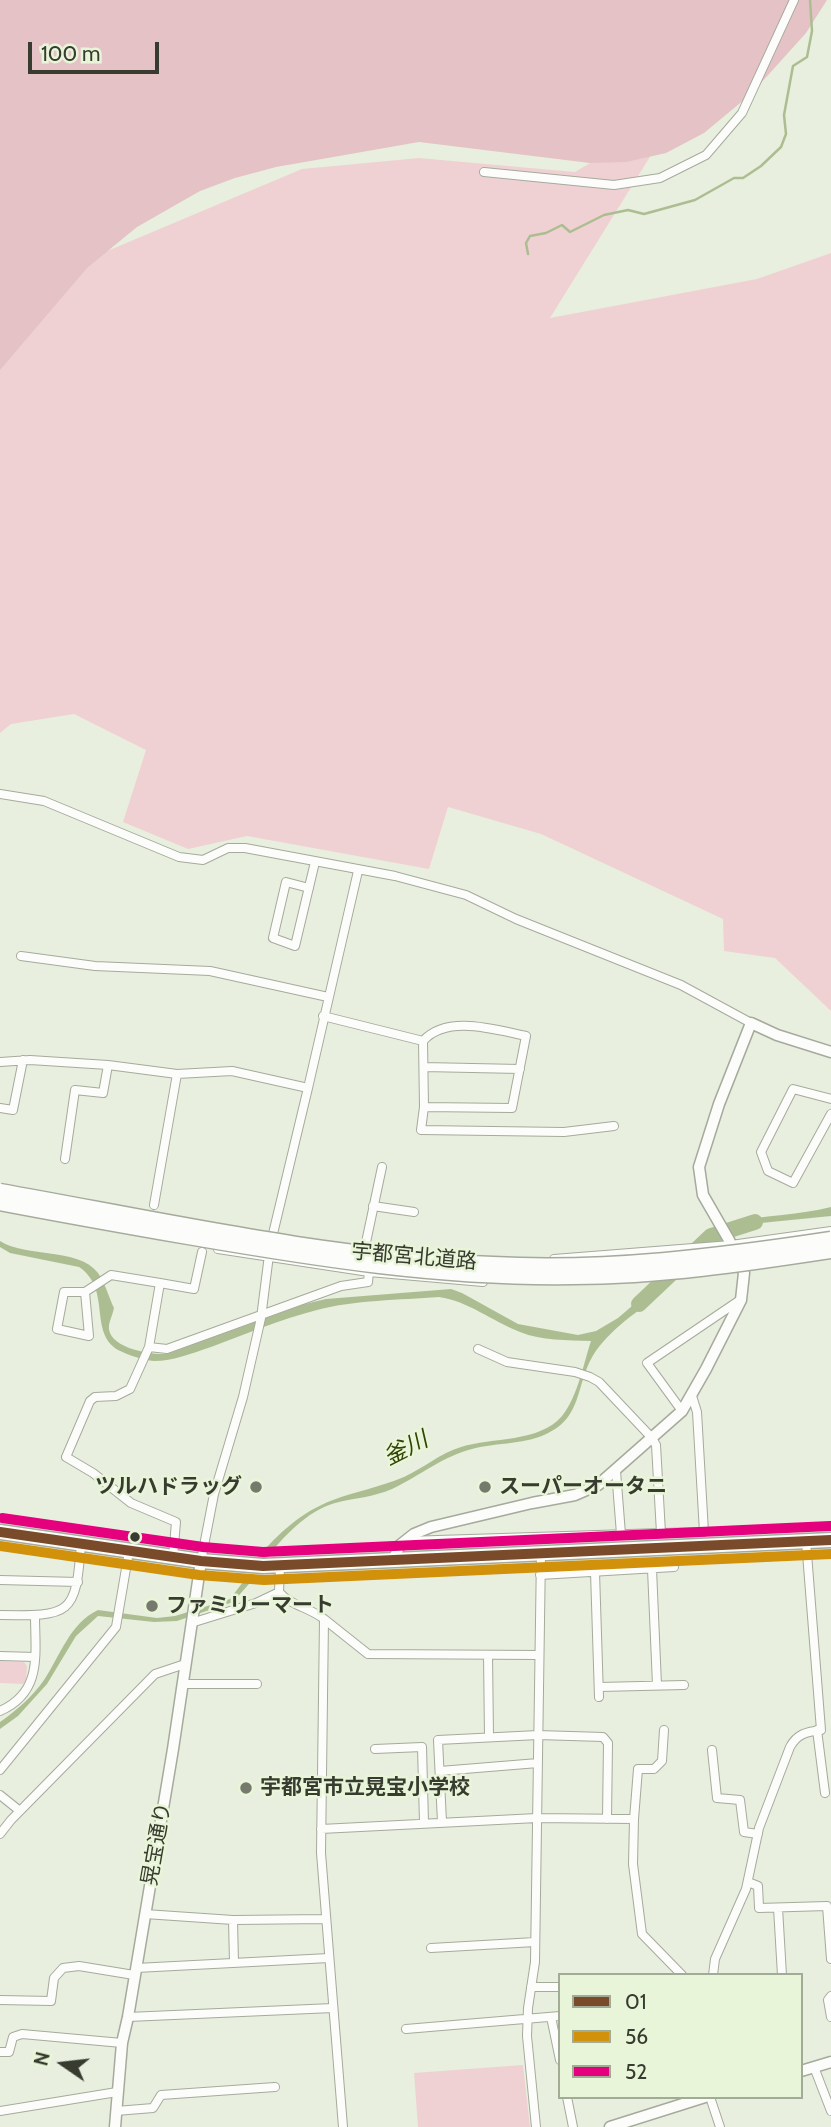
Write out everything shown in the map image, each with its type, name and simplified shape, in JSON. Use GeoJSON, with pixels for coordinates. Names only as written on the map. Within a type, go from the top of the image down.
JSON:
{"type":"FeatureCollection","features":[{"type":"Feature","properties":{"kind":"highway","name":"宇都宮北道路"},"geometry":{"type":"LineString","coordinates":[[0,1191],[321,1248],[482,1264],[573,1265],[647,1262],[831,1239]]}},
{"type":"Feature","properties":{"kind":"highway","name":"宇都宮北道路"},"geometry":{"type":"LineString","coordinates":[[0,1206],[318,1259],[432,1273],[482,1276],[574,1278],[648,1273],[831,1253]]}},
{"type":"Feature","properties":{"kind":"highway"},"geometry":{"type":"LineString","coordinates":[[0,1532],[201,1561],[258,1566],[831,1540]]}},
{"type":"Feature","properties":{"kind":"street"},"geometry":{"type":"LineString","coordinates":[[484,172],[614,186],[660,178],[706,155],[742,113],[794,0]]}},
{"type":"Feature","properties":{"kind":"street"},"geometry":{"type":"LineString","coordinates":[[0,794],[44,800],[179,857],[202,860],[228,848],[245,848],[395,876],[466,895],[516,919],[681,985],[777,1035],[831,1052]]}},
{"type":"Feature","properties":{"kind":"street"},"geometry":{"type":"LineString","coordinates":[[309,888],[286,882],[273,938],[295,946],[309,888],[315,862]]}},
{"type":"Feature","properties":{"kind":"street"},"geometry":{"type":"LineString","coordinates":[[201,1561],[214,1494],[243,1396],[261,1314],[273,1234],[358,870]]}},
{"type":"Feature","properties":{"kind":"street"},"geometry":{"type":"LineString","coordinates":[[21,956],[95,966],[209,971],[328,997]]}},
{"type":"Feature","properties":{"kind":"street"},"geometry":{"type":"LineString","coordinates":[[323,1016],[423,1041]]}},
{"type":"Feature","properties":{"kind":"street"},"geometry":{"type":"LineString","coordinates":[[393,1560],[400,1545],[414,1534],[449,1522],[576,1495],[598,1485],[682,1411],[692,1396],[741,1300],[744,1273],[703,1195],[699,1167],[719,1104],[751,1023]]}},
{"type":"Feature","properties":{"kind":"street"},"geometry":{"type":"LineString","coordinates":[[424,1107],[512,1108],[526,1036],[459,1026],[430,1033],[423,1041],[424,1107],[421,1130],[564,1132],[614,1126]]}},
{"type":"Feature","properties":{"kind":"street"},"geometry":{"type":"LineString","coordinates":[[0,1062],[23,1060],[107,1065],[177,1074],[232,1072],[308,1088]]}},
{"type":"Feature","properties":{"kind":"street"},"geometry":{"type":"LineString","coordinates":[[0,1108],[13,1110],[23,1060]]}},
{"type":"Feature","properties":{"kind":"street"},"geometry":{"type":"LineString","coordinates":[[65,1159],[75,1090],[103,1093],[107,1065]]}},
{"type":"Feature","properties":{"kind":"street"},"geometry":{"type":"LineString","coordinates":[[424,1067],[520,1069]]}},
{"type":"Feature","properties":{"kind":"street"},"geometry":{"type":"LineString","coordinates":[[154,1205],[177,1074]]}},
{"type":"Feature","properties":{"kind":"street"},"geometry":{"type":"LineString","coordinates":[[831,1099],[793,1089],[761,1152],[768,1171],[793,1183],[831,1114]]}},
{"type":"Feature","properties":{"kind":"street"},"geometry":{"type":"LineString","coordinates":[[365,1247],[382,1167]]}},
{"type":"Feature","properties":{"kind":"street"},"geometry":{"type":"LineString","coordinates":[[0,1185],[273,1234],[414,1254],[533,1261],[831,1231]]}},
{"type":"Feature","properties":{"kind":"street"},"geometry":{"type":"LineString","coordinates":[[0,1206],[269,1258],[458,1281],[585,1282],[742,1268],[831,1253]]}},
{"type":"Feature","properties":{"kind":"street"},"geometry":{"type":"LineString","coordinates":[[373,1206],[414,1212]]}},
{"type":"Feature","properties":{"kind":"street"},"geometry":{"type":"LineString","coordinates":[[85,1292],[89,1336],[57,1329],[64,1292],[85,1292],[111,1275],[194,1289],[202,1252]]}},
{"type":"Feature","properties":{"kind":"street"},"geometry":{"type":"LineString","coordinates":[[149,1347],[167,1349],[341,1286],[368,1282],[369,1272]]}},
{"type":"Feature","properties":{"kind":"street"},"geometry":{"type":"LineString","coordinates":[[160,1283],[149,1347],[130,1389],[116,1396],[95,1397],[90,1401],[66,1457],[93,1473],[131,1503],[176,1522],[173,1557]]}},
{"type":"Feature","properties":{"kind":"street"},"geometry":{"type":"LineString","coordinates":[[682,1411],[647,1363],[741,1300]]}},
{"type":"Feature","properties":{"kind":"street"},"geometry":{"type":"LineString","coordinates":[[478,1349],[507,1363],[575,1372],[599,1382],[652,1438],[656,1446],[661,1533]]}},
{"type":"Feature","properties":{"kind":"street"},"geometry":{"type":"LineString","coordinates":[[406,1541],[704,1532],[697,1412],[692,1396]]}},
{"type":"Feature","properties":{"kind":"street"},"geometry":{"type":"LineString","coordinates":[[616,1471],[621,1534]]}},
{"type":"Feature","properties":{"kind":"street"},"geometry":{"type":"LineString","coordinates":[[713,1973],[715,1959],[748,1882],[758,1834],[794,1738],[806,1732],[821,1730],[806,1541]]}},
{"type":"Feature","properties":{"kind":"street"},"geometry":{"type":"LineString","coordinates":[[0,1615],[54,1613],[71,1601],[78,1582],[81,1544]]}},
{"type":"Feature","properties":{"kind":"street"},"geometry":{"type":"LineString","coordinates":[[0,1770],[116,1627],[129,1551]]}},
{"type":"Feature","properties":{"kind":"street"},"geometry":{"type":"LineString","coordinates":[[536,2127],[527,2018],[536,1942],[541,1553]]}},
{"type":"Feature","properties":{"kind":"street","name":"晃宝通り"},"geometry":{"type":"LineString","coordinates":[[115,2127],[122,2043],[171,1763],[201,1561]]}},
{"type":"Feature","properties":{"kind":"street"},"geometry":{"type":"LineString","coordinates":[[281,1566],[279,1592],[285,1599],[312,1609],[368,1654],[539,1655]]}},
{"type":"Feature","properties":{"kind":"street"},"geometry":{"type":"LineString","coordinates":[[540,1575],[674,1567]]}},
{"type":"Feature","properties":{"kind":"street"},"geometry":{"type":"LineString","coordinates":[[652,1569],[657,1685]]}},
{"type":"Feature","properties":{"kind":"street"},"geometry":{"type":"LineString","coordinates":[[595,1572],[599,1697]]}},
{"type":"Feature","properties":{"kind":"street"},"geometry":{"type":"LineString","coordinates":[[0,1580],[78,1582]]}},
{"type":"Feature","properties":{"kind":"street"},"geometry":{"type":"LineString","coordinates":[[192,1616],[256,1603],[279,1592]]}},
{"type":"Feature","properties":{"kind":"street"},"geometry":{"type":"LineString","coordinates":[[0,1711],[7,1708],[29,1687],[35,1672],[35,1615]]}},
{"type":"Feature","properties":{"kind":"street"},"geometry":{"type":"LineString","coordinates":[[324,1619],[321,1829],[343,2127]]}},
{"type":"Feature","properties":{"kind":"street"},"geometry":{"type":"LineString","coordinates":[[488,1655],[489,1737]]}},
{"type":"Feature","properties":{"kind":"street"},"geometry":{"type":"LineString","coordinates":[[0,1656],[35,1657]]}},
{"type":"Feature","properties":{"kind":"street"},"geometry":{"type":"LineString","coordinates":[[0,1834],[155,1674],[184,1664]]}},
{"type":"Feature","properties":{"kind":"street"},"geometry":{"type":"LineString","coordinates":[[182,1684],[257,1684]]}},
{"type":"Feature","properties":{"kind":"street"},"geometry":{"type":"LineString","coordinates":[[599,1686],[684,1685]]}},
{"type":"Feature","properties":{"kind":"street"},"geometry":{"type":"LineString","coordinates":[[664,1730],[662,1761],[654,1769],[638,1769],[633,1864],[642,1934],[680,1973]]}},
{"type":"Feature","properties":{"kind":"street"},"geometry":{"type":"LineString","coordinates":[[817,1730],[825,1793]]}},
{"type":"Feature","properties":{"kind":"street"},"geometry":{"type":"LineString","coordinates":[[442,1822],[438,1740],[538,1735],[603,1737],[608,1743],[607,1819]]}},
{"type":"Feature","properties":{"kind":"street"},"geometry":{"type":"LineString","coordinates":[[375,1749],[422,1747],[424,1823]]}},
{"type":"Feature","properties":{"kind":"street"},"geometry":{"type":"LineString","coordinates":[[712,1750],[717,1798],[740,1800],[744,1832],[758,1834]]}},
{"type":"Feature","properties":{"kind":"street"},"geometry":{"type":"LineString","coordinates":[[440,1771],[538,1763]]}},
{"type":"Feature","properties":{"kind":"street"},"geometry":{"type":"LineString","coordinates":[[0,1795],[20,1811]]}},
{"type":"Feature","properties":{"kind":"street"},"geometry":{"type":"LineString","coordinates":[[321,1829],[537,1818],[634,1819]]}},
{"type":"Feature","properties":{"kind":"street"},"geometry":{"type":"LineString","coordinates":[[748,1882],[758,1885],[759,1908],[827,1906],[831,1959]]}},
{"type":"Feature","properties":{"kind":"street"},"geometry":{"type":"LineString","coordinates":[[778,1908],[782,1973]]}},
{"type":"Feature","properties":{"kind":"street"},"geometry":{"type":"LineString","coordinates":[[145,1914],[233,1920],[326,1919]]}},
{"type":"Feature","properties":{"kind":"street"},"geometry":{"type":"LineString","coordinates":[[233,1920],[234,1963]]}},
{"type":"Feature","properties":{"kind":"street"},"geometry":{"type":"LineString","coordinates":[[431,1948],[536,1942]]}},
{"type":"Feature","properties":{"kind":"street"},"geometry":{"type":"LineString","coordinates":[[0,2000],[51,2001],[54,1978],[64,1968],[79,1966],[135,1971],[329,1958]]}},
{"type":"Feature","properties":{"kind":"street"},"geometry":{"type":"LineString","coordinates":[[531,1987],[558,1987]]}},
{"type":"Feature","properties":{"kind":"street"},"geometry":{"type":"LineString","coordinates":[[831,1996],[828,2000],[831,2017]]}},
{"type":"Feature","properties":{"kind":"street"},"geometry":{"type":"LineString","coordinates":[[128,2017],[334,2008]]}},
{"type":"Feature","properties":{"kind":"street"},"geometry":{"type":"LineString","coordinates":[[406,2029],[556,2017],[558,2038]]}},
{"type":"Feature","properties":{"kind":"street"},"geometry":{"type":"LineString","coordinates":[[0,2052],[9,2052],[12,2037],[22,2034],[122,2043]]}},
{"type":"Feature","properties":{"kind":"street"},"geometry":{"type":"LineString","coordinates":[[803,2070],[831,2062]]}},
{"type":"Feature","properties":{"kind":"street"},"geometry":{"type":"LineString","coordinates":[[814,2067],[831,2111]]}},
{"type":"Feature","properties":{"kind":"street"},"geometry":{"type":"LineString","coordinates":[[116,2111],[153,2108],[161,2095],[275,2087]]}},
{"type":"Feature","properties":{"kind":"street"},"geometry":{"type":"LineString","coordinates":[[0,2111],[117,2092]]}},
{"type":"Feature","properties":{"kind":"street"},"geometry":{"type":"LineString","coordinates":[[567,2099],[573,2127]]}},
{"type":"Feature","properties":{"kind":"street"},"geometry":{"type":"LineString","coordinates":[[610,2127],[701,2099]]}},
{"type":"Feature","properties":{"kind":"street"},"geometry":{"type":"LineString","coordinates":[[708,2099],[720,2127]]}},
{"type":"Feature","properties":{"kind":"shaded area"},"geometry":{"type":"Polygon","coordinates":[[[0,0],[827,0],[806,33],[751,94],[704,133],[666,153],[626,162],[590,163],[419,142],[276,167],[200,191],[137,227],[87,268],[0,370],[0,0]]]}},
{"type":"Feature","properties":{"kind":"shaded area"},"geometry":{"type":"Polygon","coordinates":[[[679,110],[550,318],[757,279],[831,253],[831,1011],[775,958],[724,951],[723,919],[541,834],[448,807],[429,869],[247,836],[188,849],[123,822],[146,750],[74,714],[11,724],[0,733],[0,347],[36,281],[302,169],[419,158],[575,172],[679,110]]]}},
{"type":"Feature","properties":{"kind":"shaded area"},"geometry":{"type":"Polygon","coordinates":[[[831,1207],[831,1216],[761,1223],[736,1229],[733,1222],[807,1212],[831,1207]]]}},
{"type":"Feature","properties":{"kind":"shaded area"},"geometry":{"type":"Polygon","coordinates":[[[0,1241],[24,1250],[78,1259],[89,1265],[98,1273],[114,1308],[109,1325],[110,1333],[122,1345],[160,1354],[167,1354],[305,1304],[326,1299],[451,1289],[518,1324],[578,1335],[596,1331],[618,1318],[653,1288],[659,1295],[621,1324],[596,1351],[572,1410],[560,1426],[532,1439],[461,1452],[392,1489],[325,1507],[296,1526],[266,1559],[257,1558],[291,1524],[321,1505],[404,1477],[453,1450],[528,1435],[552,1425],[568,1408],[580,1380],[591,1341],[528,1335],[460,1303],[439,1297],[362,1302],[331,1307],[290,1318],[183,1356],[161,1361],[150,1360],[122,1352],[109,1342],[101,1322],[95,1287],[89,1276],[79,1267],[10,1253],[0,1247],[0,1241]]]}},
{"type":"Feature","properties":{"kind":"shaded area"},"geometry":{"type":"Polygon","coordinates":[[[249,1574],[256,1576],[233,1602],[177,1621],[154,1622],[98,1616],[76,1636],[47,1684],[18,1716],[0,1729],[0,1722],[40,1686],[66,1641],[88,1616],[98,1610],[157,1618],[175,1616],[230,1599],[249,1574]]]}},
{"type":"Feature","properties":{"kind":"shaded area"},"geometry":{"type":"Polygon","coordinates":[[[0,1661],[24,1662],[27,1666],[26,1681],[23,1684],[0,1683],[0,1661]]]}},
{"type":"Feature","properties":{"kind":"shaded area"},"geometry":{"type":"Polygon","coordinates":[[[523,2065],[530,2127],[418,2127],[414,2073],[523,2065]]]}},
{"type":"Feature","properties":{"kind":"waterway"},"geometry":{"type":"LineString","coordinates":[[528,254],[526,243],[530,236],[546,233],[562,225],[570,232],[604,215],[628,210],[644,214],[695,200],[734,178],[743,178],[761,166],[781,147],[786,134],[784,115],[793,66],[807,57],[812,31],[810,0]]}},
{"type":"Feature","properties":{"kind":"waterway","name":"釜川"},"geometry":{"type":"LineString","coordinates":[[639,1304],[711,1236],[755,1222]]}},
{"type":"Feature","properties":{"kind":"transit line","name":"52"},"geometry":{"type":"LineString","coordinates":[[2,1518],[203,1547],[263,1552],[830,1526]]}},
{"type":"Feature","properties":{"kind":"transit line","name":"01"},"geometry":{"type":"LineString","coordinates":[[0,1532],[201,1561],[263,1566],[831,1540]]}},
{"type":"Feature","properties":{"kind":"transit line","name":"56"},"geometry":{"type":"LineString","coordinates":[[0,1546],[199,1575],[264,1580],[831,1554]]}},
{"type":"Feature","properties":{"kind":"place","name":"ツルハドラッグ"},"geometry":{"type":"Point","coordinates":[256,1487]}},
{"type":"Feature","properties":{"kind":"place","name":"スーパーオータニ"},"geometry":{"type":"Point","coordinates":[485,1487]}},
{"type":"Feature","properties":{"kind":"place","name":"ファミリーマート"},"geometry":{"type":"Point","coordinates":[152,1606]}},
{"type":"Feature","properties":{"kind":"place","name":"宇都宮市立晃宝小学校"},"geometry":{"type":"Point","coordinates":[246,1788]}}]}
